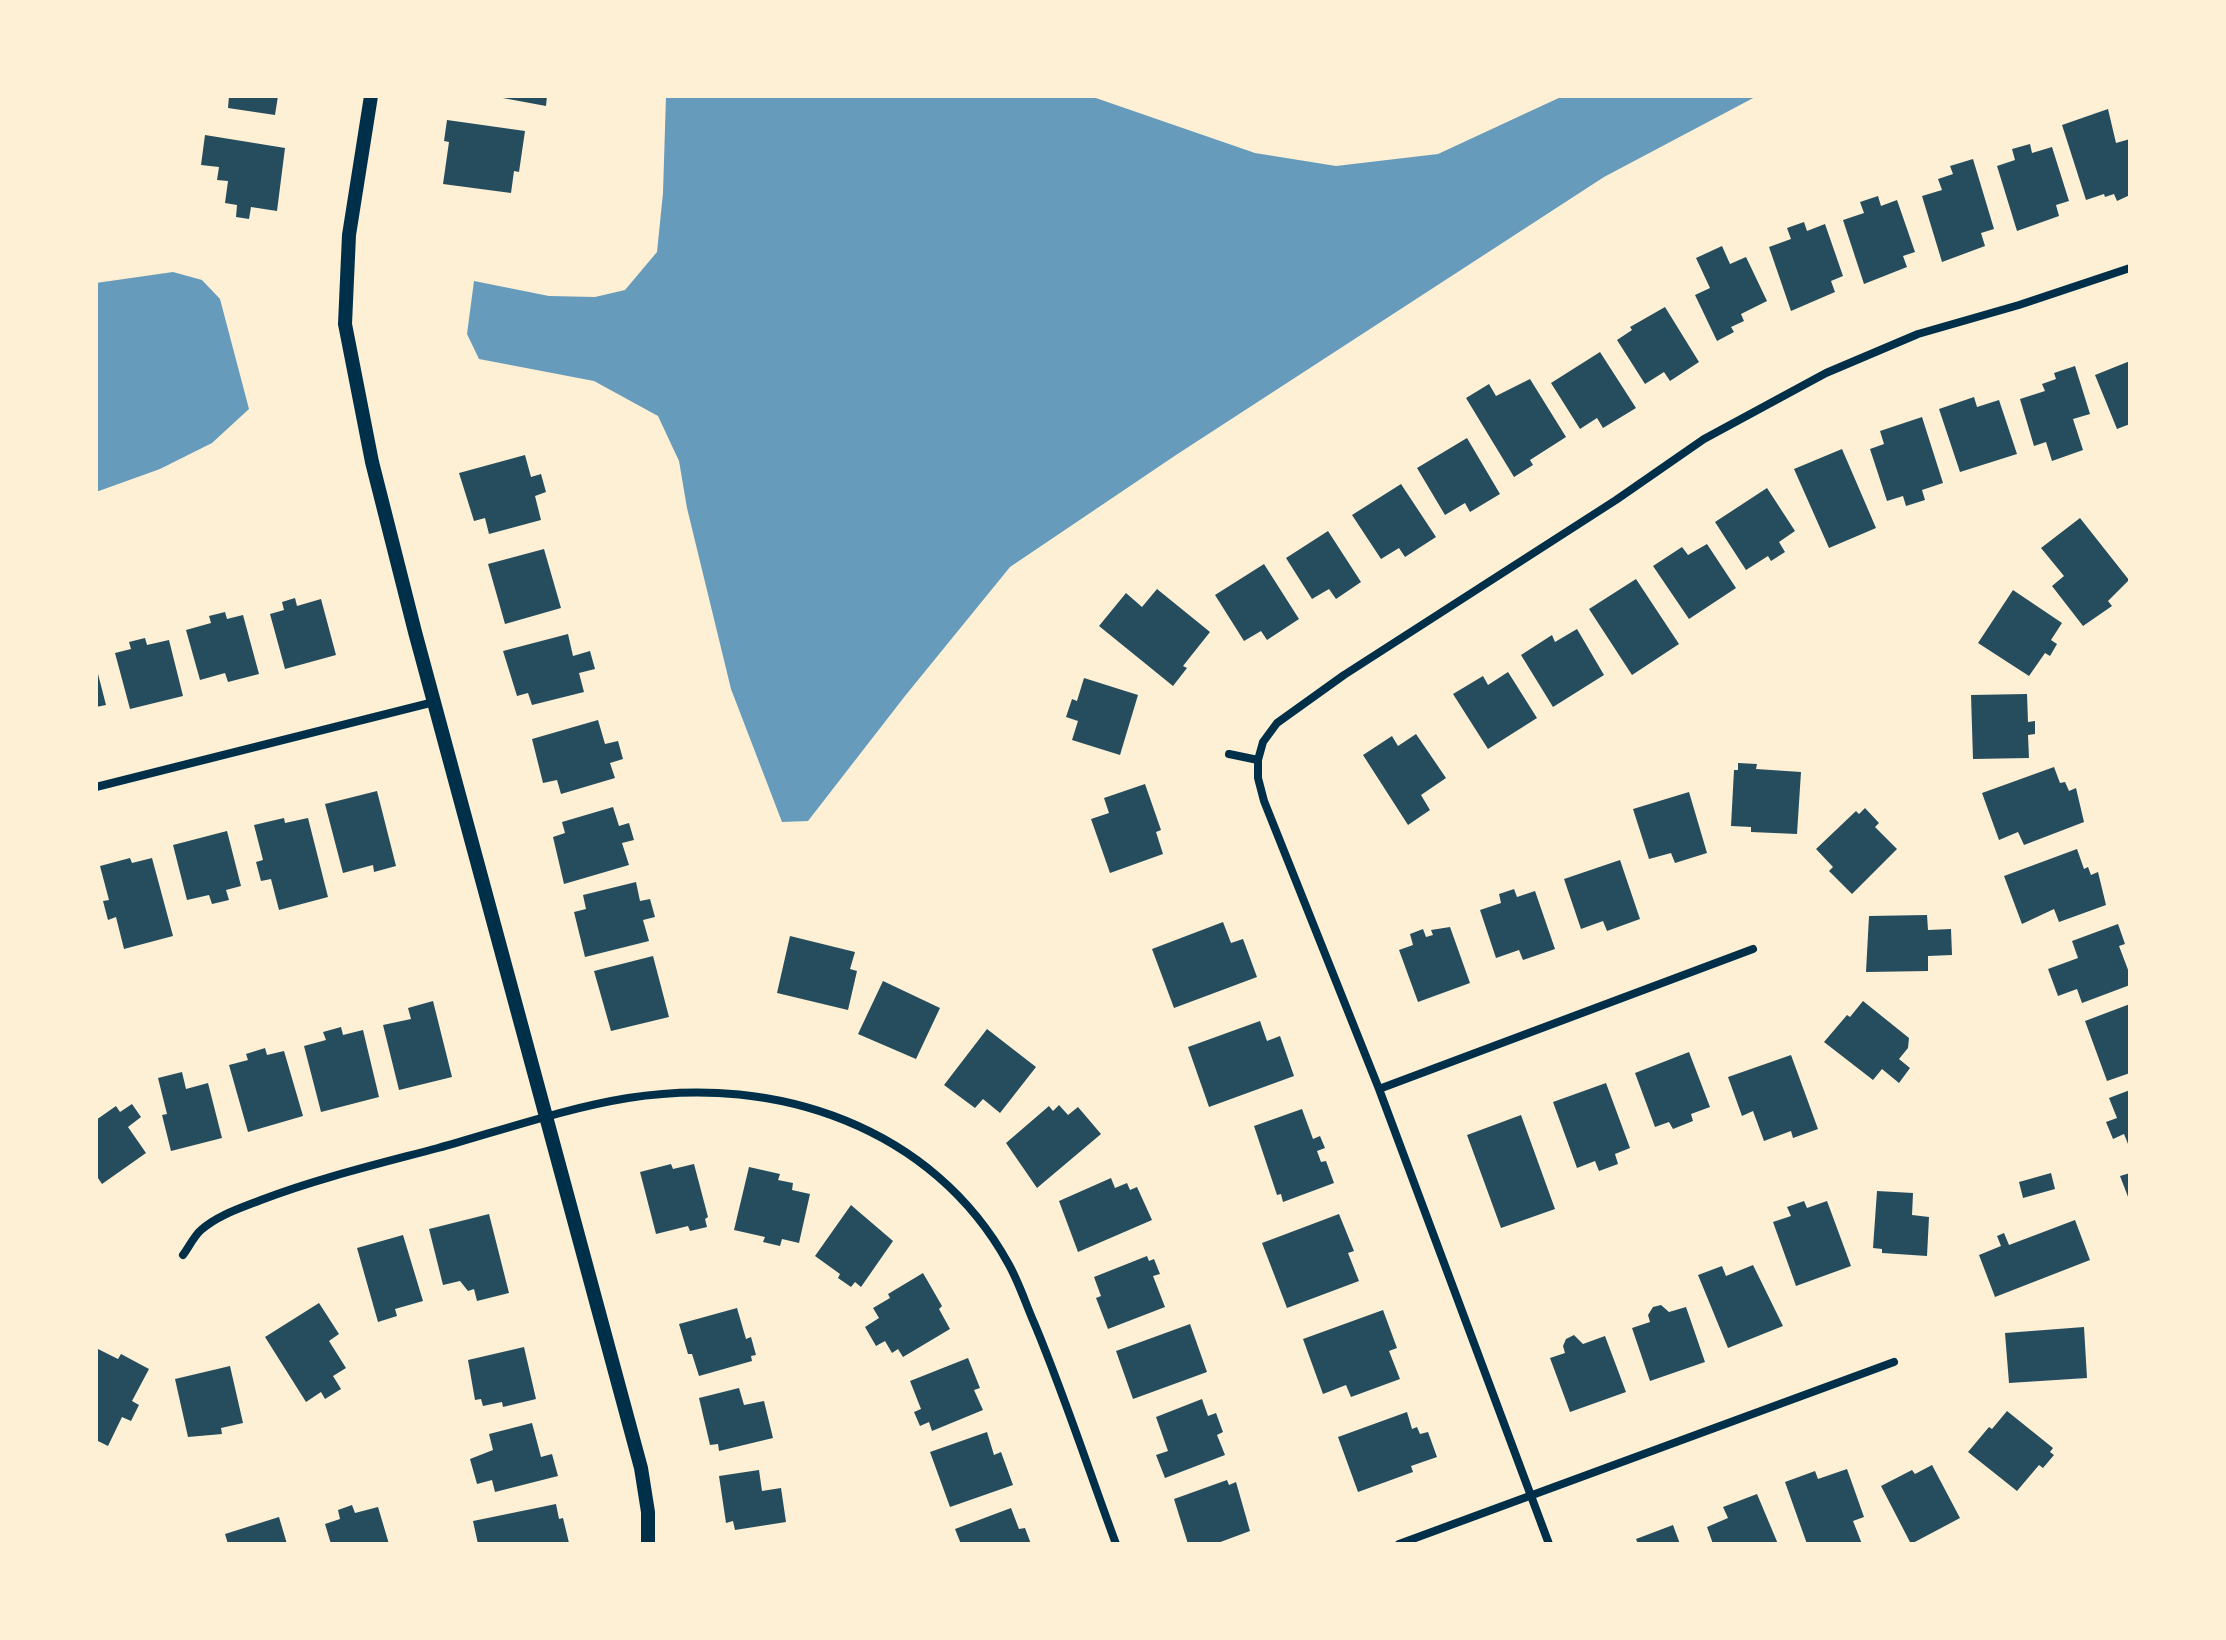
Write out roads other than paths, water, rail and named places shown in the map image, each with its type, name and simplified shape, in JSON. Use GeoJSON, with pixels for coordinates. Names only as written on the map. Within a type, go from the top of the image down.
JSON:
{"type":"FeatureCollection","features":[{"type":"Feature","properties":{"kind":"street"},"geometry":{"type":"LineString","coordinates":[[371,96],[349,235],[345,324],[372,462],[641,1468],[648,1512],[648,1544]]}},
{"type":"Feature","properties":{"kind":"street"},"geometry":{"type":"LineString","coordinates":[[1549,1544],[1379,1089],[1264,801],[1258,778],[1258,760],[1263,742],[1277,723],[1344,675],[1738,419],[1826,373],[1918,334],[2130,268]]}},
{"type":"Feature","properties":{"kind":"street"},"geometry":{"type":"LineString","coordinates":[[96,787],[435,702]]}},
{"type":"Feature","properties":{"kind":"street"},"geometry":{"type":"LineString","coordinates":[[1229,754],[1258,760]]}},
{"type":"Feature","properties":{"kind":"street"},"geometry":{"type":"LineString","coordinates":[[1379,1089],[1753,949]]}},
{"type":"Feature","properties":{"kind":"street"},"geometry":{"type":"LineString","coordinates":[[183,1255],[199,1230],[229,1212],[302,1184],[631,1098],[692,1092],[752,1095],[811,1107],[862,1126],[900,1147],[942,1180],[979,1219],[1009,1264],[1047,1355],[1116,1544]]}},
{"type":"Feature","properties":{"kind":"street"},"geometry":{"type":"LineString","coordinates":[[1399,1544],[1894,1362]]}},
{"type":"Feature","properties":{"kind":"water"},"geometry":{"type":"Polygon","coordinates":[[[666,96],[1090,96],[1255,153],[1336,166],[1438,154],[1563,96],[1757,96],[1604,177],[1176,455],[1010,567],[808,821],[782,822],[731,689],[687,508],[679,461],[658,416],[594,381],[479,359],[467,334],[474,281],[549,296],[595,297],[625,290],[657,252],[663,193],[666,96]]]}},
{"type":"Feature","properties":{"kind":"water"},"geometry":{"type":"Polygon","coordinates":[[[173,272],[202,280],[220,299],[249,409],[212,443],[160,469],[96,492],[96,283],[173,272]]]}}]}
